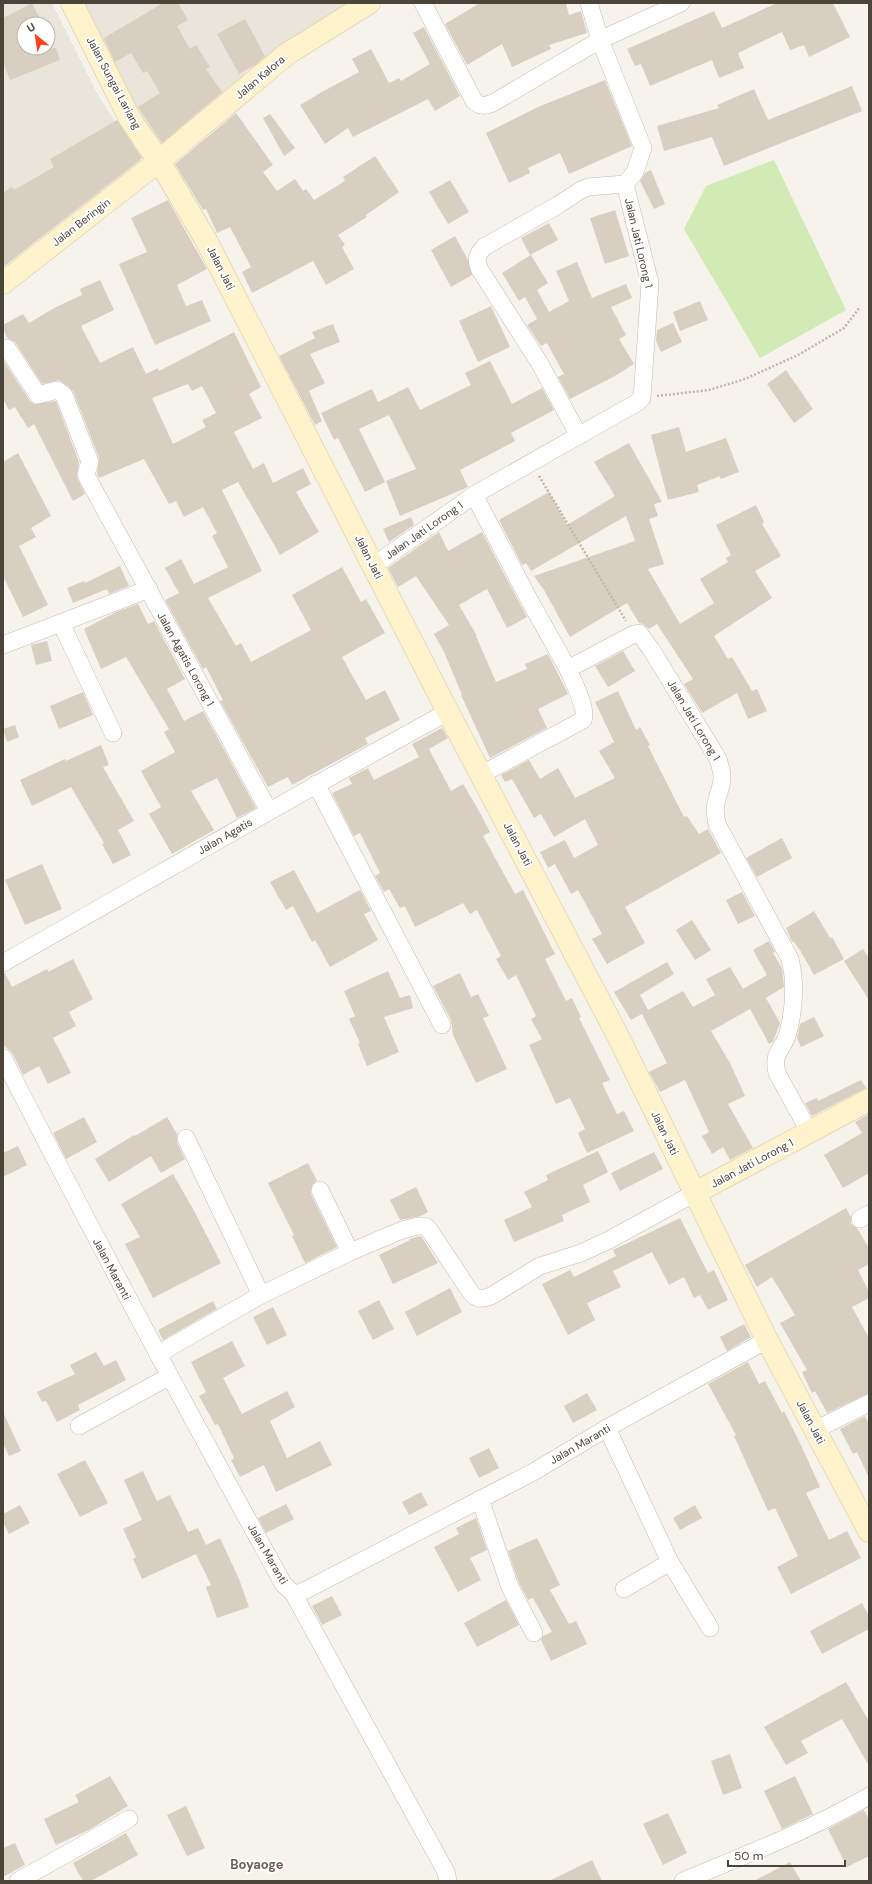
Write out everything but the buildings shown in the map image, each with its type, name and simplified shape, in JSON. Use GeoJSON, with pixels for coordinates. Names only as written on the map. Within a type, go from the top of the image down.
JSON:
{"type":"FeatureCollection","features":[{"type":"Feature","properties":{"kind":"street","name":"Jalan Sungai Lariang"},"geometry":{"type":"LineString","coordinates":[[72,3],[130,119],[160,161]]}},
{"type":"Feature","properties":{"kind":"street","name":"Jalan Kalora"},"geometry":{"type":"LineString","coordinates":[[160,161],[287,54],[369,3]]}},
{"type":"Feature","properties":{"kind":"street"},"geometry":{"type":"LineString","coordinates":[[423,3],[474,100],[478,105],[482,106],[493,103],[600,40],[681,3]]}},
{"type":"Feature","properties":{"kind":"street","name":"Jalan Jati Lorong 1"},"geometry":{"type":"LineString","coordinates":[[373,566],[474,495],[638,402],[642,398],[650,283],[625,184],[635,172],[643,148],[600,40],[589,3]]}},
{"type":"Feature","properties":{"kind":"street","name":"Jalan Beringin"},"geometry":{"type":"LineString","coordinates":[[3,283],[160,161]]}},
{"type":"Feature","properties":{"kind":"street","name":"Jalan Jati"},"geometry":{"type":"LineString","coordinates":[[160,161],[206,240],[448,712],[482,774],[619,1038],[767,1340],[869,1531]]}},
{"type":"Feature","properties":{"kind":"street"},"geometry":{"type":"LineString","coordinates":[[579,436],[539,362],[480,270],[476,261],[478,254],[484,247],[558,205],[581,190],[588,187],[625,184]]}},
{"type":"Feature","properties":{"kind":"street","name":"Jalan Agatis Lorong 1"},"geometry":{"type":"LineString","coordinates":[[8,348],[38,395],[40,396],[56,390],[64,395],[90,462],[86,474],[269,811]]}},
{"type":"Feature","properties":{"kind":"street","name":"Jalan Jati Lorong 1"},"geometry":{"type":"LineString","coordinates":[[474,495],[532,605],[568,669],[585,716],[583,720],[482,774]]}},
{"type":"Feature","properties":{"kind":"street"},"geometry":{"type":"LineString","coordinates":[[3,645],[148,589]]}},
{"type":"Feature","properties":{"kind":"street"},"geometry":{"type":"LineString","coordinates":[[61,623],[113,733]]}},
{"type":"Feature","properties":{"kind":"street","name":"Jalan Jati Lorong 1"},"geometry":{"type":"LineString","coordinates":[[634,634],[639,633],[651,649],[718,759],[722,771],[722,781],[716,798],[714,812],[717,824],[790,959],[794,981],[792,1013],[784,1043],[778,1052],[775,1062],[777,1073],[810,1133]]}},
{"type":"Feature","properties":{"kind":"street"},"geometry":{"type":"LineString","coordinates":[[568,669],[634,634]]}},
{"type":"Feature","properties":{"kind":"street","name":"Jalan Agatis"},"geometry":{"type":"LineString","coordinates":[[3,963],[165,872],[316,784],[448,712]]}},
{"type":"Feature","properties":{"kind":"street"},"geometry":{"type":"LineString","coordinates":[[316,784],[442,1025]]}},
{"type":"Feature","properties":{"kind":"street","name":"Jalan Maranti"},"geometry":{"type":"LineString","coordinates":[[3,1058],[95,1238],[284,1584],[293,1594],[302,1592],[535,1471],[607,1428],[767,1340]]}},
{"type":"Feature","properties":{"kind":"street","name":"Jalan Jati Lorong 1"},"geometry":{"type":"LineString","coordinates":[[695,1193],[810,1133],[869,1100]]}},
{"type":"Feature","properties":{"kind":"street"},"geometry":{"type":"LineString","coordinates":[[186,1138],[260,1295]]}},
{"type":"Feature","properties":{"kind":"street"},"geometry":{"type":"LineString","coordinates":[[320,1190],[350,1252]]}},
{"type":"Feature","properties":{"kind":"street"},"geometry":{"type":"LineString","coordinates":[[158,1354],[260,1295],[350,1252],[402,1230],[425,1226],[432,1231],[471,1293],[476,1298],[481,1299],[490,1296],[540,1266],[581,1253],[609,1240],[695,1193]]}},
{"type":"Feature","properties":{"kind":"street"},"geometry":{"type":"LineString","coordinates":[[79,1426],[170,1376]]}},
{"type":"Feature","properties":{"kind":"street"},"geometry":{"type":"LineString","coordinates":[[815,1430],[869,1403]]}},
{"type":"Feature","properties":{"kind":"street"},"geometry":{"type":"LineString","coordinates":[[607,1428],[670,1562],[710,1628]]}},
{"type":"Feature","properties":{"kind":"street"},"geometry":{"type":"LineString","coordinates":[[480,1499],[510,1587],[534,1633]]}},
{"type":"Feature","properties":{"kind":"street"},"geometry":{"type":"LineString","coordinates":[[624,1590],[670,1562]]}},
{"type":"Feature","properties":{"kind":"street"},"geometry":{"type":"LineString","coordinates":[[293,1594],[446,1872],[448,1881]]}},
{"type":"Feature","properties":{"kind":"street"},"geometry":{"type":"LineString","coordinates":[[683,1881],[788,1837],[838,1814],[869,1796]]}},
{"type":"Feature","properties":{"kind":"street"},"geometry":{"type":"LineString","coordinates":[[18,1881],[129,1819]]}},
{"type":"Feature","properties":{"kind":"path"},"geometry":{"type":"LineString","coordinates":[[642,398],[709,390],[745,379],[798,355],[844,328],[860,307]]}},
{"type":"Feature","properties":{"kind":"path"},"geometry":{"type":"LineString","coordinates":[[531,462],[634,634]]}},
{"type":"Feature","properties":{"kind":"shaded area"},"geometry":{"type":"Polygon","coordinates":[[[3,3],[52,3],[99,97],[141,161],[3,267],[3,3]]]}},
{"type":"Feature","properties":{"kind":"shaded area"},"geometry":{"type":"Polygon","coordinates":[[[83,3],[351,3],[161,147],[134,103],[83,3]]]}},
{"type":"Feature","properties":{"kind":"green space"},"geometry":{"type":"Polygon","coordinates":[[[774,160],[846,310],[760,358],[684,229],[706,186],[774,160]]]}},
{"type":"Feature","properties":{"kind":"district","name":"Boyaoge"},"geometry":{"type":"Point","coordinates":[257,1864]}}]}
